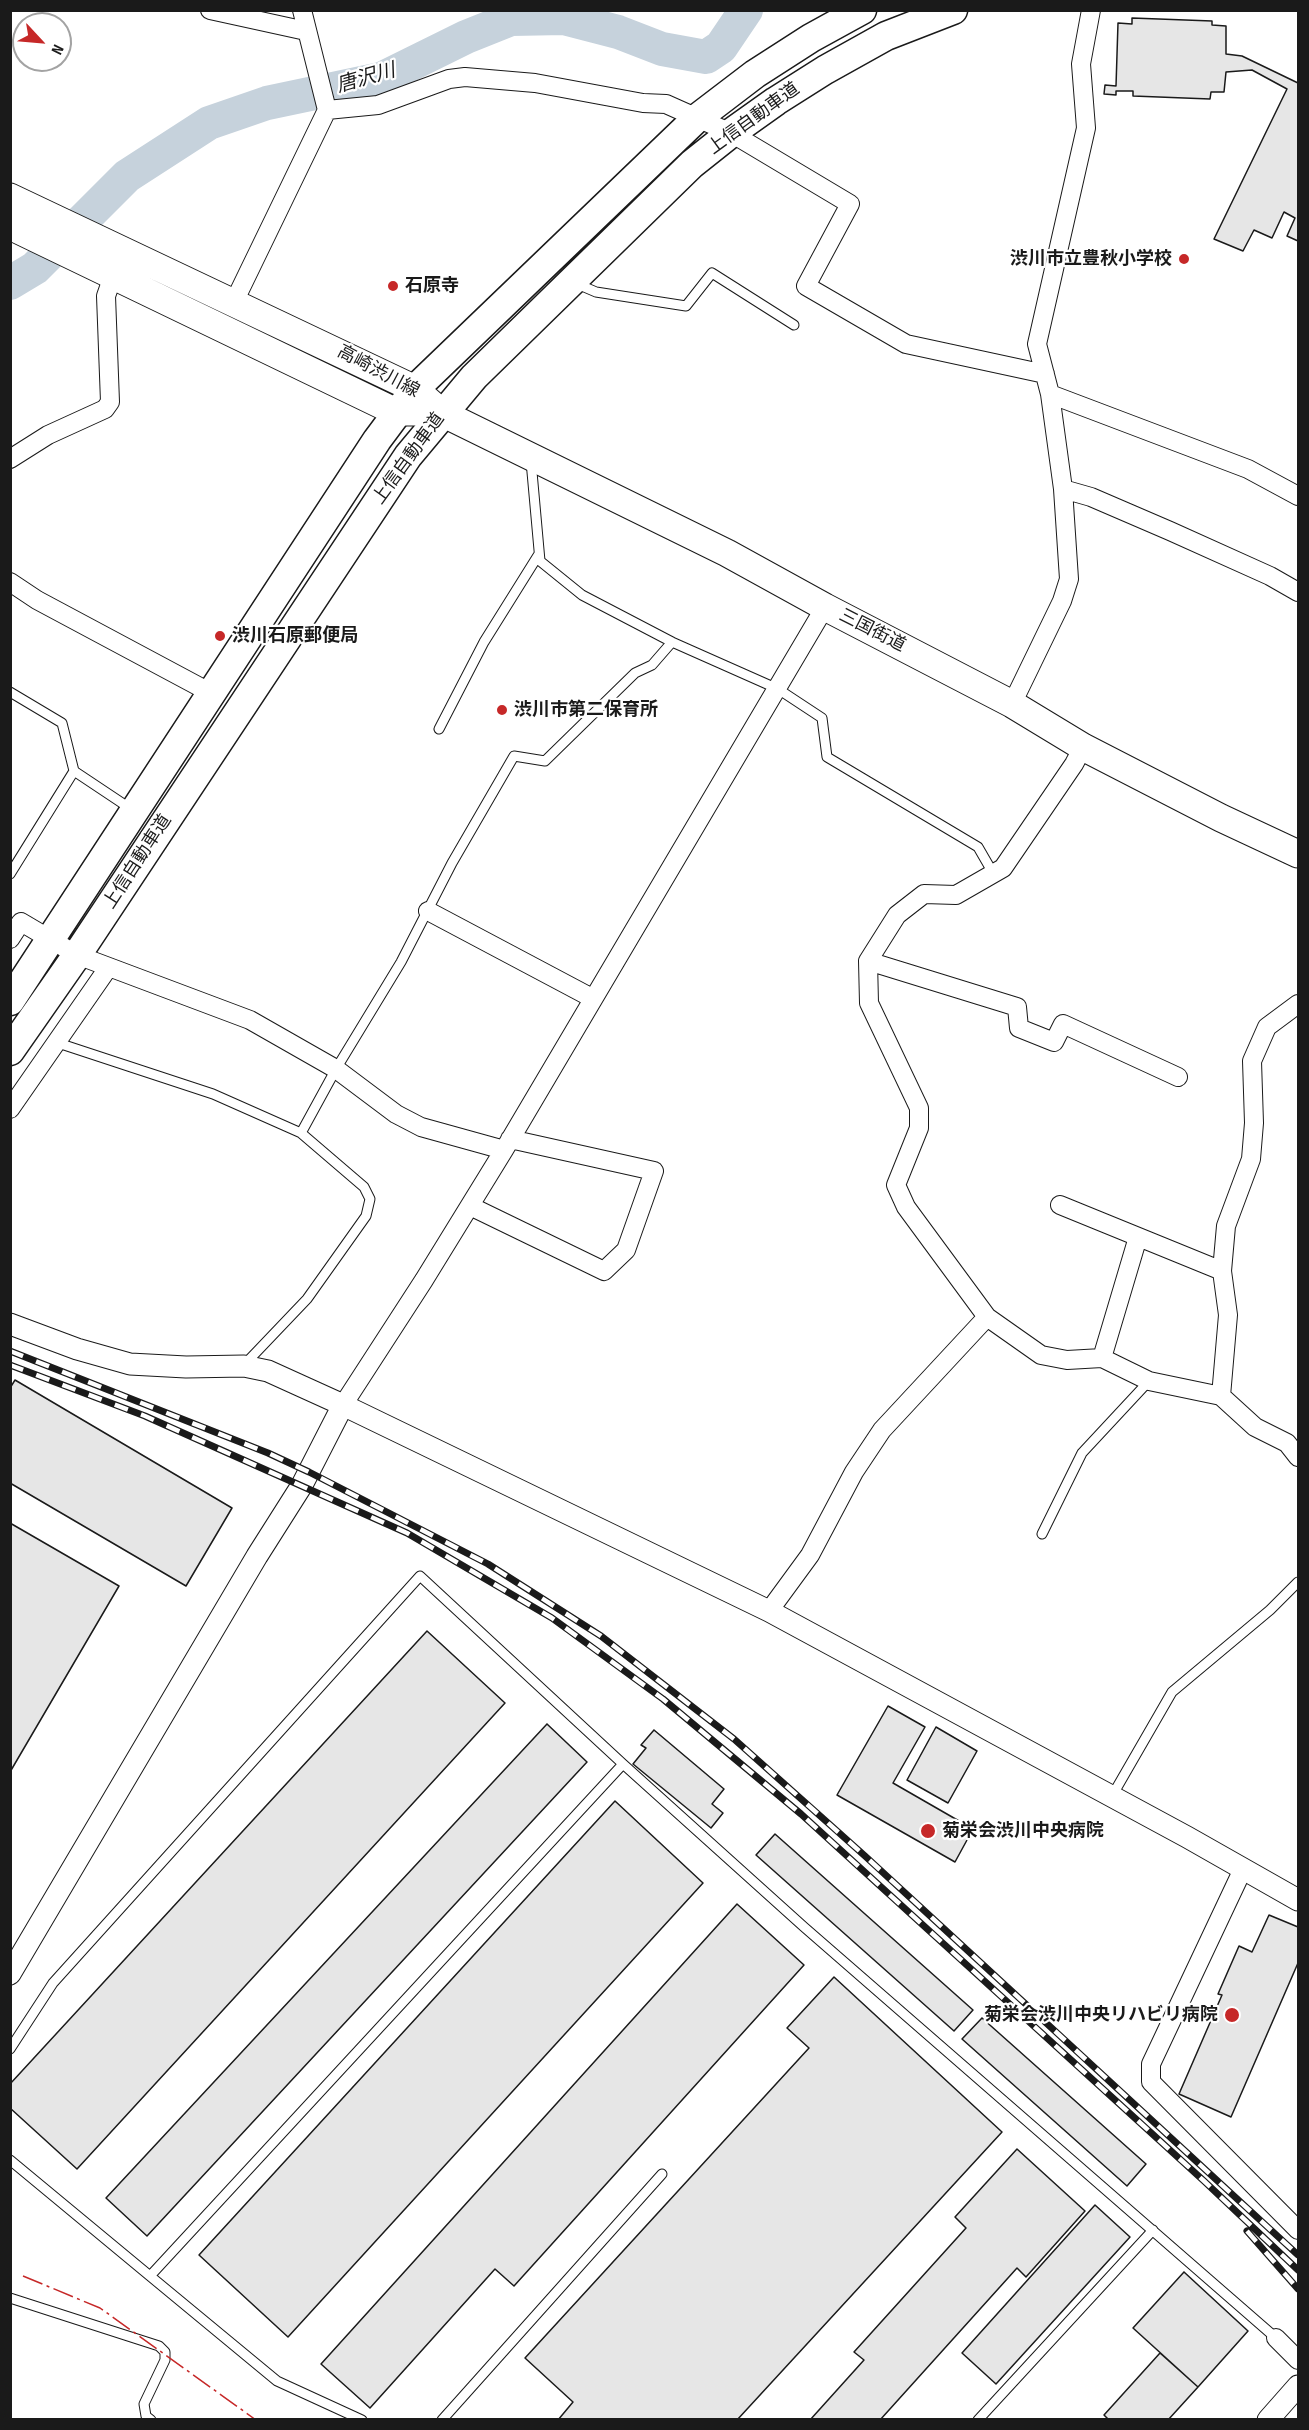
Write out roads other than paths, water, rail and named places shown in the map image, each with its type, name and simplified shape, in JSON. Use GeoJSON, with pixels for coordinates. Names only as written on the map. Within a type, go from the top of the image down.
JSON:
{"type":"FeatureCollection","features":[{"type":"Feature","properties":{"kind":"highway","name":"上信自動車道"},"geometry":{"type":"LineString","coordinates":[[10,1001],[396,412],[415,388],[696,119],[755,74],[811,38],[862,10]]}},
{"type":"Feature","properties":{"kind":"highway","name":"上信自動車道"},"geometry":{"type":"LineString","coordinates":[[10,1051],[77,955],[408,456],[474,377],[692,164],[731,134],[776,101],[835,64],[886,36],[953,10]]}},
{"type":"Feature","properties":{"kind":"main road","name":"高崎渋川線"},"geometry":{"type":"LineString","coordinates":[[10,197],[415,388],[442,413]]}},
{"type":"Feature","properties":{"kind":"main road","name":"高崎渋川線"},"geometry":{"type":"LineString","coordinates":[[16,230],[396,412],[442,413]]}},
{"type":"Feature","properties":{"kind":"main road","name":"三国街道"},"geometry":{"type":"LineString","coordinates":[[442,413],[727,553],[825,607],[1012,704],[1083,747],[1221,819],[1299,854]]}},
{"type":"Feature","properties":{"kind":"street"},"geometry":{"type":"LineString","coordinates":[[210,10],[306,31]]}},
{"type":"Feature","properties":{"kind":"street"},"geometry":{"type":"LineString","coordinates":[[234,302],[327,110],[302,10]]}},
{"type":"Feature","properties":{"kind":"street"},"geometry":{"type":"LineString","coordinates":[[1012,704],[1062,601],[1069,579],[1063,489],[1050,394],[1037,344],[1086,128],[1081,64],[1092,10]]}},
{"type":"Feature","properties":{"kind":"street"},"geometry":{"type":"LineString","coordinates":[[327,110],[378,105],[449,79],[465,77],[535,83],[643,103],[666,104],[731,134],[850,204],[806,286],[906,344],[1045,374]]}},
{"type":"Feature","properties":{"kind":"street"},"geometry":{"type":"LineString","coordinates":[[10,459],[48,435],[105,409],[110,402],[106,296],[113,276]]}},
{"type":"Feature","properties":{"kind":"street"},"geometry":{"type":"LineString","coordinates":[[1050,394],[1248,469],[1299,496]]}},
{"type":"Feature","properties":{"kind":"street"},"geometry":{"type":"LineString","coordinates":[[1063,489],[1091,497],[1170,531],[1270,576],[1299,592]]}},
{"type":"Feature","properties":{"kind":"street"},"geometry":{"type":"LineString","coordinates":[[10,582],[37,600],[211,693]]}},
{"type":"Feature","properties":{"kind":"street"},"geometry":{"type":"LineString","coordinates":[[10,1974],[257,1556],[302,1485],[343,1405],[470,1206],[825,607]]}},
{"type":"Feature","properties":{"kind":"street"},"geometry":{"type":"LineString","coordinates":[[1083,747],[1074,764],[1003,868],[956,895],[924,894],[897,915],[868,961],[869,1004],[919,1108],[920,1128],[896,1185],[906,1207],[987,1317],[1041,1355],[1067,1360],[1102,1358],[1149,1381],[1221,1396],[1255,1427],[1287,1443],[1299,1457]]}},
{"type":"Feature","properties":{"kind":"street"},"geometry":{"type":"LineString","coordinates":[[428,911],[592,998]]}},
{"type":"Feature","properties":{"kind":"street"},"geometry":{"type":"LineString","coordinates":[[10,939],[16,919],[77,955],[108,968],[187,994],[250,1020],[336,1069],[396,1114],[420,1128],[654,1171],[626,1250],[604,1271],[470,1206]]}},
{"type":"Feature","properties":{"kind":"street"},"geometry":{"type":"LineString","coordinates":[[868,961],[1017,1007],[1019,1028],[1054,1042],[1063,1024],[1178,1077]]}},
{"type":"Feature","properties":{"kind":"street"},"geometry":{"type":"LineString","coordinates":[[10,1109],[108,968]]}},
{"type":"Feature","properties":{"kind":"street"},"geometry":{"type":"LineString","coordinates":[[1221,1396],[1228,1315],[1222,1271],[1226,1226],[1251,1159],[1254,1122],[1252,1061],[1267,1027],[1299,1004]]}},
{"type":"Feature","properties":{"kind":"street"},"geometry":{"type":"LineString","coordinates":[[1060,1205],[1222,1271]]}},
{"type":"Feature","properties":{"kind":"street"},"geometry":{"type":"LineString","coordinates":[[1102,1358],[1138,1237]]}},
{"type":"Feature","properties":{"kind":"street"},"geometry":{"type":"LineString","coordinates":[[769,1611],[810,1555],[854,1472],[882,1430],[987,1317]]}},
{"type":"Feature","properties":{"kind":"street"},"geometry":{"type":"LineString","coordinates":[[10,1324],[77,1349],[130,1364],[244,1366],[268,1371],[769,1611],[1299,1900]]}},
{"type":"Feature","properties":{"kind":"street"},"geometry":{"type":"LineString","coordinates":[[1243,1869],[1152,2064],[1151,2082],[1299,2230]]}},
{"type":"Feature","properties":{"kind":"street"},"geometry":{"type":"LineString","coordinates":[[1276,2338],[1299,2360]]}},
{"type":"Feature","properties":{"kind":"street"},"geometry":{"type":"LineString","coordinates":[[1268,2420],[1299,2386]]}},
{"type":"Feature","properties":{"kind":"lane"},"geometry":{"type":"LineString","coordinates":[[571,281],[596,292],[686,306],[712,273],[794,325]]}},
{"type":"Feature","properties":{"kind":"lane"},"geometry":{"type":"LineString","coordinates":[[531,456],[540,561],[582,595],[672,642],[778,689],[822,718],[827,757],[978,847],[993,873]]}},
{"type":"Feature","properties":{"kind":"lane"},"geometry":{"type":"LineString","coordinates":[[439,729],[484,642],[539,554]]}},
{"type":"Feature","properties":{"kind":"lane"},"geometry":{"type":"LineString","coordinates":[[301,1133],[336,1069],[401,962],[513,756],[545,761],[635,673],[652,665],[672,642]]}},
{"type":"Feature","properties":{"kind":"lane"},"geometry":{"type":"LineString","coordinates":[[10,692],[62,723],[74,771],[133,811]]}},
{"type":"Feature","properties":{"kind":"lane"},"geometry":{"type":"LineString","coordinates":[[10,874],[74,771]]}},
{"type":"Feature","properties":{"kind":"lane"},"geometry":{"type":"LineString","coordinates":[[55,1042],[213,1094],[301,1133],[364,1187],[370,1199],[366,1216],[307,1299],[244,1366]]}},
{"type":"Feature","properties":{"kind":"lane"},"geometry":{"type":"LineString","coordinates":[[1042,1534],[1082,1453],[1149,1381]]}},
{"type":"Feature","properties":{"kind":"lane"},"geometry":{"type":"LineString","coordinates":[[10,2049],[53,1983],[420,1576],[623,1764],[804,1926],[1276,2338]]}},
{"type":"Feature","properties":{"kind":"lane"},"geometry":{"type":"LineString","coordinates":[[1112,1796],[1172,1692],[1270,1610],[1299,1582]]}},
{"type":"Feature","properties":{"kind":"lane"},"geometry":{"type":"LineString","coordinates":[[150,2276],[623,1764]]}},
{"type":"Feature","properties":{"kind":"lane"},"geometry":{"type":"LineString","coordinates":[[10,2160],[278,2380],[362,2420]]}},
{"type":"Feature","properties":{"kind":"lane"},"geometry":{"type":"LineString","coordinates":[[441,2420],[662,2175]]}},
{"type":"Feature","properties":{"kind":"lane"},"geometry":{"type":"LineString","coordinates":[[978,2420],[1152,2230]]}},
{"type":"Feature","properties":{"kind":"lane"},"geometry":{"type":"LineString","coordinates":[[10,2298],[159,2346],[165,2352],[165,2360],[144,2404],[146,2416],[151,2420]]}},
{"type":"Feature","properties":{"kind":"waterway","name":"唐沢川"},"geometry":{"type":"LineString","coordinates":[[10,283],[35,268],[127,176],[209,123],[267,103],[381,79],[466,37],[511,19],[564,18],[618,32],[662,49],[706,57],[721,47],[746,10]]}},
{"type":"Feature","properties":{"kind":"railway"},"geometry":{"type":"LineString","coordinates":[[10,1351],[268,1453],[309,1472],[488,1564],[601,1636],[734,1739],[865,1856],[1298,2255]]}},
{"type":"Feature","properties":{"kind":"railway"},"geometry":{"type":"LineString","coordinates":[[10,1365],[145,1416],[407,1533],[552,1618],[663,1699],[801,1814],[1204,2181],[1298,2270]]}},
{"type":"Feature","properties":{"kind":"railway"},"geometry":{"type":"LineString","coordinates":[[1247,2231],[1298,2289]]}},
{"type":"Feature","properties":{"kind":"place","name":"渋川市立豊秋小学校"},"geometry":{"type":"Point","coordinates":[1184,259]}},
{"type":"Feature","properties":{"kind":"place","name":"石原寺"},"geometry":{"type":"Point","coordinates":[393,286]}},
{"type":"Feature","properties":{"kind":"place","name":"渋川石原郵便局"},"geometry":{"type":"Point","coordinates":[220,636]}},
{"type":"Feature","properties":{"kind":"place","name":"渋川市第二保育所"},"geometry":{"type":"Point","coordinates":[502,710]}},
{"type":"Feature","properties":{"kind":"place","name":"菊栄会渋川中央病院"},"geometry":{"type":"Point","coordinates":[928,1831]}},
{"type":"Feature","properties":{"kind":"place","name":"菊栄会渋川中央リハビリ病院"},"geometry":{"type":"Point","coordinates":[1232,2015]}}]}
